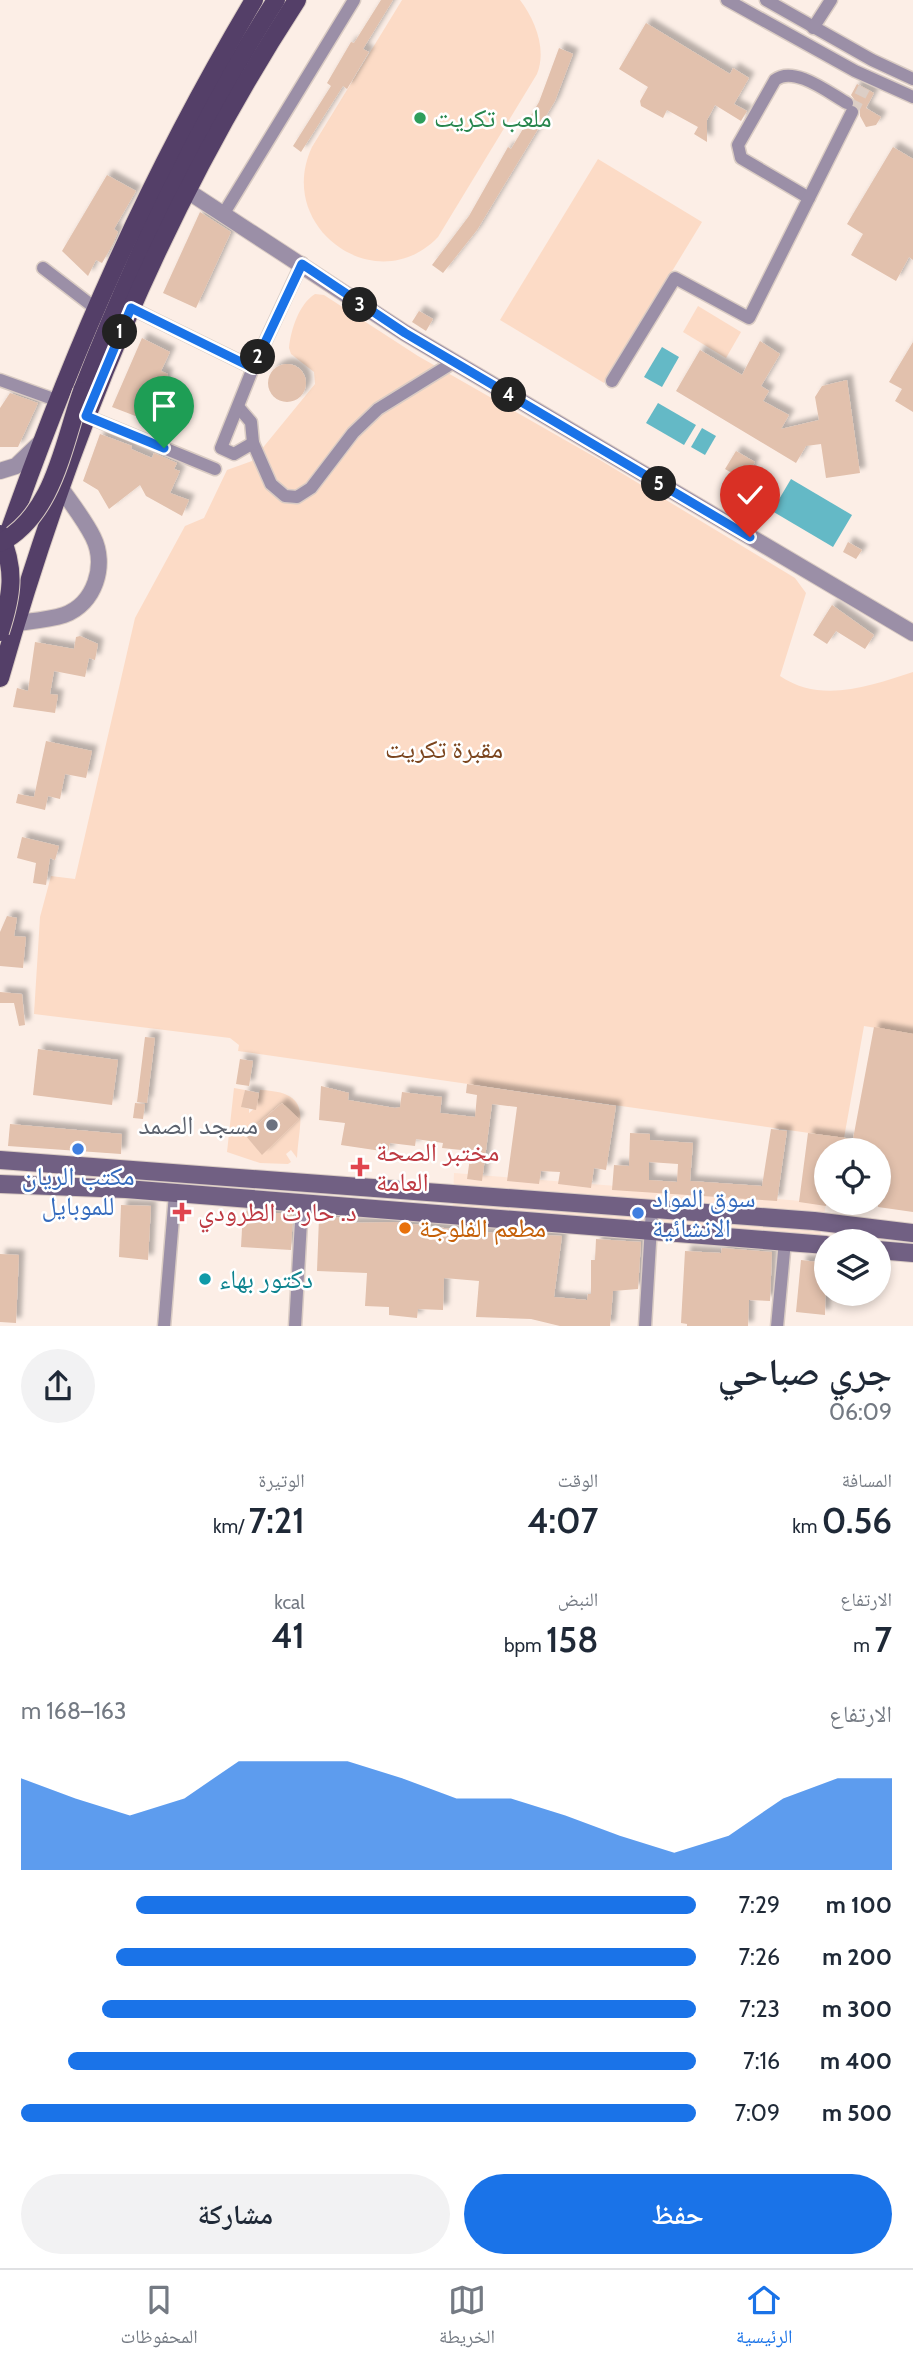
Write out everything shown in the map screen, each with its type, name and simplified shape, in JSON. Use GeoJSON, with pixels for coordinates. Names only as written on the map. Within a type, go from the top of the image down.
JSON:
{"type":"FeatureCollection","features":[{"type":"Feature","properties":{"kind":"main road"},"geometry":{"type":"LineString","coordinates":[[0,559],[56,400],[144,200],[254,0]]}},
{"type":"Feature","properties":{"kind":"main road"},"geometry":{"type":"LineString","coordinates":[[0,543],[25,527],[43,503],[105,332],[168,195],[212,108],[276,0]]}},
{"type":"Feature","properties":{"kind":"main road"},"geometry":{"type":"LineString","coordinates":[[8,627],[86,416],[131,308],[186,190],[297,0]]}},
{"type":"Feature","properties":{"kind":"main road"},"geometry":{"type":"LineString","coordinates":[[0,534],[11,562],[13,584],[0,678]]}},
{"type":"Feature","properties":{"kind":"main road"},"geometry":{"type":"LineString","coordinates":[[0,1160],[814,1221],[913,1233]]}},
{"type":"Feature","properties":{"kind":"main road"},"geometry":{"type":"LineString","coordinates":[[0,1184],[175,1194],[814,1244]]}},
{"type":"Feature","properties":{"kind":"main road"},"geometry":{"type":"LineString","coordinates":[[891,1251],[913,1253]]}},
{"type":"Feature","properties":{"kind":"street"},"geometry":{"type":"LineString","coordinates":[[224,213],[354,0]]}},
{"type":"Feature","properties":{"kind":"street"},"geometry":{"type":"LineString","coordinates":[[727,0],[867,83],[913,97]]}},
{"type":"Feature","properties":{"kind":"street"},"geometry":{"type":"LineString","coordinates":[[766,0],[814,28],[913,78]]}},
{"type":"Feature","properties":{"kind":"street"},"geometry":{"type":"LineString","coordinates":[[814,28],[831,0]]}},
{"type":"Feature","properties":{"kind":"street"},"geometry":{"type":"LineString","coordinates":[[612,381],[671,280],[675,278],[749,318],[809,198],[850,107],[793,75],[782,75],[775,80],[738,145],[741,158],[809,198]]}},
{"type":"Feature","properties":{"kind":"street"},"geometry":{"type":"LineString","coordinates":[[186,190],[302,264],[370,312],[913,633]]}},
{"type":"Feature","properties":{"kind":"street"},"geometry":{"type":"LineString","coordinates":[[253,443],[237,453],[228,453],[222,448],[253,368],[302,264]]}},
{"type":"Feature","properties":{"kind":"street"},"geometry":{"type":"LineString","coordinates":[[43,268],[95,308]]}},
{"type":"Feature","properties":{"kind":"street"},"geometry":{"type":"LineString","coordinates":[[131,308],[253,368]]}},
{"type":"Feature","properties":{"kind":"street"},"geometry":{"type":"LineString","coordinates":[[239,408],[251,422],[253,443],[275,490],[285,496],[298,497],[311,488],[362,423],[378,409],[410,386],[454,362]]}},
{"type":"Feature","properties":{"kind":"street"},"geometry":{"type":"LineString","coordinates":[[0,380],[56,400]]}},
{"type":"Feature","properties":{"kind":"street"},"geometry":{"type":"LineString","coordinates":[[86,416],[215,469]]}},
{"type":"Feature","properties":{"kind":"street"},"geometry":{"type":"LineString","coordinates":[[0,471],[16,466],[40,443]]}},
{"type":"Feature","properties":{"kind":"street"},"geometry":{"type":"LineString","coordinates":[[8,627],[67,614],[87,599],[95,583],[99,564],[96,545],[60,487]]}},
{"type":"Feature","properties":{"kind":"street"},"geometry":{"type":"LineString","coordinates":[[164,1326],[175,1194]]}},
{"type":"Feature","properties":{"kind":"street"},"geometry":{"type":"LineString","coordinates":[[295,1326],[302,1205]]}},
{"type":"Feature","properties":{"kind":"street"},"geometry":{"type":"LineString","coordinates":[[645,1326],[652,1209]]}},
{"type":"Feature","properties":{"kind":"street"},"geometry":{"type":"LineString","coordinates":[[777,1326],[785,1241]]}},
{"type":"Feature","properties":{"kind":"shaded area","name":"سوق المواد الانشائية"},"geometry":{"type":"Polygon","coordinates":[[[454,1173],[814,1202],[814,1215],[824,1215],[821,1229],[814,1229],[814,1249],[452,1224],[454,1173]]]}},
{"type":"Feature","properties":{"kind":"green space","name":"ملعب تكريت"},"geometry":{"type":"Polygon","coordinates":[[[402,0],[520,0],[535,26],[541,55],[537,74],[438,237],[414,255],[387,261],[361,258],[338,246],[319,228],[307,204],[304,177],[312,147],[402,0]]]}},
{"type":"Feature","properties":{"kind":"green space"},"geometry":{"type":"Polygon","coordinates":[[[598,159],[702,222],[604,383],[500,320],[598,159]]]}},
{"type":"Feature","properties":{"kind":"green space","name":"مقبرة تكريت"},"geometry":{"type":"Polygon","coordinates":[[[315,294],[324,295],[418,356],[600,460],[795,578],[806,593],[780,676],[812,689],[829,691],[863,687],[913,672],[913,1034],[864,1026],[844,1138],[238,1051],[239,1045],[230,1038],[34,1014],[40,917],[51,876],[75,879],[135,618],[185,526],[204,518],[227,470],[252,461],[315,384],[314,372],[291,354],[289,348],[297,318],[309,298],[315,294]]]}},
{"type":"Feature","properties":{"kind":"green space"},"geometry":{"type":"Polygon","coordinates":[[[698,306],[741,332],[726,358],[683,332],[698,306]]]}},
{"type":"Feature","properties":{"kind":"green space"},"geometry":{"type":"Polygon","coordinates":[[[234,1088],[245,1090],[242,1107],[249,1109],[249,1113],[256,1107],[260,1090],[289,1096],[296,1102],[300,1110],[297,1158],[291,1150],[286,1154],[291,1162],[288,1164],[260,1163],[227,1152],[234,1088]],[[282,1103],[245,1135],[262,1154],[298,1119],[282,1103]]]}},
{"type":"Feature","properties":{"kind":"water"},"geometry":{"type":"Polygon","coordinates":[[[662,347],[679,357],[662,387],[644,377],[662,347]]]}},
{"type":"Feature","properties":{"kind":"water"},"geometry":{"type":"Polygon","coordinates":[[[658,403],[696,425],[684,445],[646,423],[658,403]]]}},
{"type":"Feature","properties":{"kind":"water"},"geometry":{"type":"Polygon","coordinates":[[[702,428],[716,436],[705,455],[691,447],[702,428]]]}},
{"type":"Feature","properties":{"kind":"water"},"geometry":{"type":"Polygon","coordinates":[[[791,479],[852,515],[833,547],[772,511],[791,479]]]}},
{"type":"Feature","properties":{"kind":"building"},"geometry":{"type":"Polygon","coordinates":[[[381,0],[393,0],[363,49],[369,52],[347,89],[343,86],[301,152],[293,146],[331,86],[327,83],[351,42],[354,43],[381,0]]]}},
{"type":"Feature","properties":{"kind":"building"},"geometry":{"type":"Polygon","coordinates":[[[646,23],[730,74],[733,68],[749,78],[734,104],[747,111],[741,121],[715,105],[707,120],[707,142],[694,134],[698,127],[667,110],[663,118],[641,106],[640,101],[648,87],[619,69],[646,23]]]}},
{"type":"Feature","properties":{"kind":"building"},"geometry":{"type":"Polygon","coordinates":[[[559,48],[573,54],[555,101],[477,230],[443,273],[432,265],[469,216],[508,147],[511,149],[539,102],[559,48]]]}},
{"type":"Feature","properties":{"kind":"building"},"geometry":{"type":"Polygon","coordinates":[[[857,84],[874,93],[866,108],[881,117],[876,125],[866,127],[860,116],[860,108],[851,95],[857,84]]]}},
{"type":"Feature","properties":{"kind":"building"},"geometry":{"type":"Polygon","coordinates":[[[893,147],[913,159],[913,260],[909,257],[896,281],[851,255],[863,234],[847,224],[893,147]]]}},
{"type":"Feature","properties":{"kind":"building"},"geometry":{"type":"Polygon","coordinates":[[[107,175],[136,191],[114,229],[118,232],[113,244],[102,263],[96,260],[88,276],[62,251],[107,175]]]}},
{"type":"Feature","properties":{"kind":"building"},"geometry":{"type":"Polygon","coordinates":[[[200,212],[231,232],[196,308],[163,293],[200,212]]]}},
{"type":"Feature","properties":{"kind":"building"},"geometry":{"type":"Polygon","coordinates":[[[419,311],[433,319],[426,331],[412,322],[419,311]]]}},
{"type":"Feature","properties":{"kind":"building"},"geometry":{"type":"Polygon","coordinates":[[[142,338],[170,352],[161,371],[168,374],[158,397],[173,403],[164,427],[112,407],[142,338]]]}},
{"type":"Feature","properties":{"kind":"building"},"geometry":{"type":"Polygon","coordinates":[[[760,341],[780,354],[761,386],[769,391],[763,401],[789,415],[781,429],[819,420],[815,397],[822,386],[847,380],[860,473],[826,478],[821,444],[806,446],[796,463],[676,391],[700,350],[742,375],[760,341]]]}},
{"type":"Feature","properties":{"kind":"building"},"geometry":{"type":"Polygon","coordinates":[[[913,342],[913,412],[895,401],[902,389],[889,382],[913,342]]]}},
{"type":"Feature","properties":{"kind":"building"},"geometry":{"type":"Polygon","coordinates":[[[287,364],[301,369],[306,383],[301,397],[287,402],[273,397],[268,383],[273,369],[287,364]]]}},
{"type":"Feature","properties":{"kind":"building"},"geometry":{"type":"Polygon","coordinates":[[[10,393],[38,403],[18,447],[0,447],[0,408],[10,393]]]}},
{"type":"Feature","properties":{"kind":"building"},"geometry":{"type":"Polygon","coordinates":[[[100,434],[132,446],[131,449],[152,458],[154,453],[177,463],[174,469],[180,471],[170,493],[189,500],[182,516],[146,496],[140,485],[109,509],[98,490],[83,481],[100,434]]]}},
{"type":"Feature","properties":{"kind":"building"},"geometry":{"type":"Polygon","coordinates":[[[736,451],[755,462],[744,480],[725,469],[736,451]]]}},
{"type":"Feature","properties":{"kind":"building"},"geometry":{"type":"Polygon","coordinates":[[[848,542],[862,550],[856,559],[843,552],[848,542]]]}},
{"type":"Feature","properties":{"kind":"building"},"geometry":{"type":"Polygon","coordinates":[[[832,605],[874,635],[865,649],[836,631],[827,644],[813,635],[832,605]]]}},
{"type":"Feature","properties":{"kind":"building"},"geometry":{"type":"Polygon","coordinates":[[[80,636],[98,644],[95,660],[89,658],[85,677],[54,671],[50,694],[58,695],[55,713],[13,707],[17,688],[28,691],[35,642],[74,649],[76,637],[80,636]]]}},
{"type":"Feature","properties":{"kind":"building"},"geometry":{"type":"Polygon","coordinates":[[[46,741],[92,751],[86,778],[65,774],[60,799],[48,796],[45,810],[16,803],[18,794],[34,797],[46,741]]]}},
{"type":"Feature","properties":{"kind":"building"},"geometry":{"type":"Polygon","coordinates":[[[22,837],[59,846],[55,860],[50,858],[46,885],[33,883],[36,863],[17,858],[22,837]]]}},
{"type":"Feature","properties":{"kind":"building"},"geometry":{"type":"Polygon","coordinates":[[[7,916],[17,918],[14,936],[26,937],[23,968],[0,966],[0,932],[7,916]]]}},
{"type":"Feature","properties":{"kind":"building"},"geometry":{"type":"Polygon","coordinates":[[[0,992],[22,994],[25,1025],[19,1026],[14,1003],[0,1003],[0,992]]]}},
{"type":"Feature","properties":{"kind":"building"},"geometry":{"type":"Polygon","coordinates":[[[874,1027],[913,1034],[913,1212],[891,1209],[891,1138],[853,1138],[874,1027]]]}},
{"type":"Feature","properties":{"kind":"building"},"geometry":{"type":"Polygon","coordinates":[[[145,1037],[155,1038],[147,1103],[137,1102],[145,1037]]]}},
{"type":"Feature","properties":{"kind":"building"},"geometry":{"type":"Polygon","coordinates":[[[38,1049],[118,1060],[112,1105],[33,1095],[38,1049]]]}},
{"type":"Feature","properties":{"kind":"building"},"geometry":{"type":"Polygon","coordinates":[[[240,1059],[253,1061],[249,1086],[236,1084],[240,1059]]]}},
{"type":"Feature","properties":{"kind":"building"},"geometry":{"type":"Polygon","coordinates":[[[467,1084],[616,1106],[606,1170],[594,1168],[591,1188],[558,1184],[560,1172],[541,1171],[539,1184],[507,1181],[517,1107],[492,1104],[482,1181],[467,1179],[471,1151],[442,1148],[443,1143],[416,1139],[415,1146],[390,1143],[388,1152],[341,1145],[345,1123],[319,1120],[321,1086],[349,1093],[348,1100],[395,1108],[400,1107],[402,1092],[442,1097],[440,1113],[475,1117],[477,1095],[466,1093],[467,1084]]]}},
{"type":"Feature","properties":{"kind":"building"},"geometry":{"type":"Polygon","coordinates":[[[245,1090],[259,1093],[256,1110],[241,1107],[245,1090]]]}},
{"type":"Feature","properties":{"kind":"building"},"geometry":{"type":"Polygon","coordinates":[[[135,1103],[145,1104],[143,1119],[133,1118],[135,1103]]]}},
{"type":"Feature","properties":{"kind":"building"},"geometry":{"type":"Polygon","coordinates":[[[282,1103],[299,1119],[262,1155],[245,1135],[282,1103]]]}},
{"type":"Feature","properties":{"kind":"building"},"geometry":{"type":"Polygon","coordinates":[[[10,1124],[122,1134],[121,1154],[8,1146],[10,1124]]]}},
{"type":"Feature","properties":{"kind":"building"},"geometry":{"type":"Polygon","coordinates":[[[771,1129],[787,1131],[777,1201],[612,1190],[614,1165],[629,1166],[630,1133],[650,1134],[650,1140],[693,1143],[690,1181],[762,1186],[771,1129]],[[649,1162],[649,1180],[677,1182],[678,1164],[649,1162]]]}},
{"type":"Feature","properties":{"kind":"building"},"geometry":{"type":"Polygon","coordinates":[[[808,1133],[846,1138],[814,1138],[814,1204],[799,1202],[808,1133]]]}},
{"type":"Feature","properties":{"kind":"building"},"geometry":{"type":"Polygon","coordinates":[[[121,1205],[151,1206],[148,1260],[119,1257],[121,1205]]]}},
{"type":"Feature","properties":{"kind":"building"},"geometry":{"type":"Polygon","coordinates":[[[243,1211],[293,1214],[291,1250],[241,1247],[243,1211]]]}},
{"type":"Feature","properties":{"kind":"building"},"geometry":{"type":"Polygon","coordinates":[[[319,1217],[349,1218],[350,1223],[396,1222],[476,1232],[562,1236],[554,1297],[587,1300],[588,1294],[591,1294],[591,1260],[595,1260],[596,1239],[641,1242],[638,1289],[613,1291],[610,1326],[560,1326],[531,1319],[476,1317],[479,1281],[444,1278],[443,1310],[418,1309],[417,1318],[389,1315],[389,1307],[365,1306],[367,1273],[317,1271],[319,1217]]]}},
{"type":"Feature","properties":{"kind":"building"},"geometry":{"type":"Polygon","coordinates":[[[722,1248],[772,1252],[770,1301],[749,1300],[748,1326],[687,1326],[681,1323],[685,1251],[721,1253],[722,1248]]]}},
{"type":"Feature","properties":{"kind":"building"},"geometry":{"type":"Polygon","coordinates":[[[0,1254],[19,1255],[16,1323],[0,1322],[0,1254]]]}},
{"type":"Feature","properties":{"kind":"building"},"geometry":{"type":"Polygon","coordinates":[[[801,1260],[814,1262],[814,1306],[825,1306],[825,1315],[796,1312],[801,1260]]]}},
{"type":"Feature","properties":{"kind":"tunnel"},"geometry":{"type":"LineString","coordinates":[[852,112],[864,88]]}},
{"type":"Feature","properties":{"kind":"place","name":"ملعب تكريت"},"geometry":{"type":"Point","coordinates":[420,118]}},
{"type":"Feature","properties":{"kind":"place","name":"مسجد الصمد"},"geometry":{"type":"Point","coordinates":[272,1125]}},
{"type":"Feature","properties":{"kind":"place","name":"مكتب الريان للموبايل"},"geometry":{"type":"Point","coordinates":[78,1149]}},
{"type":"Feature","properties":{"kind":"place","name":"مختبر الصحة العامة"},"geometry":{"type":"Point","coordinates":[360,1167]}},
{"type":"Feature","properties":{"kind":"place","name":"د. حارث الطرودي"},"geometry":{"type":"Point","coordinates":[182,1212]}},
{"type":"Feature","properties":{"kind":"place","name":"سوق المواد الانشائية"},"geometry":{"type":"Point","coordinates":[638,1213]}},
{"type":"Feature","properties":{"kind":"place","name":"مطعم الفلوجة"},"geometry":{"type":"Point","coordinates":[405,1228]}},
{"type":"Feature","properties":{"kind":"place","name":"دكتور بهاء"},"geometry":{"type":"Point","coordinates":[205,1279]}},
{"type":"Feature","properties":{"kind":"route"},"geometry":{"type":"LineString","coordinates":[[164,448],[86,416],[131,308],[253,368],[302,264],[370,312],[750,537]]}}]}
